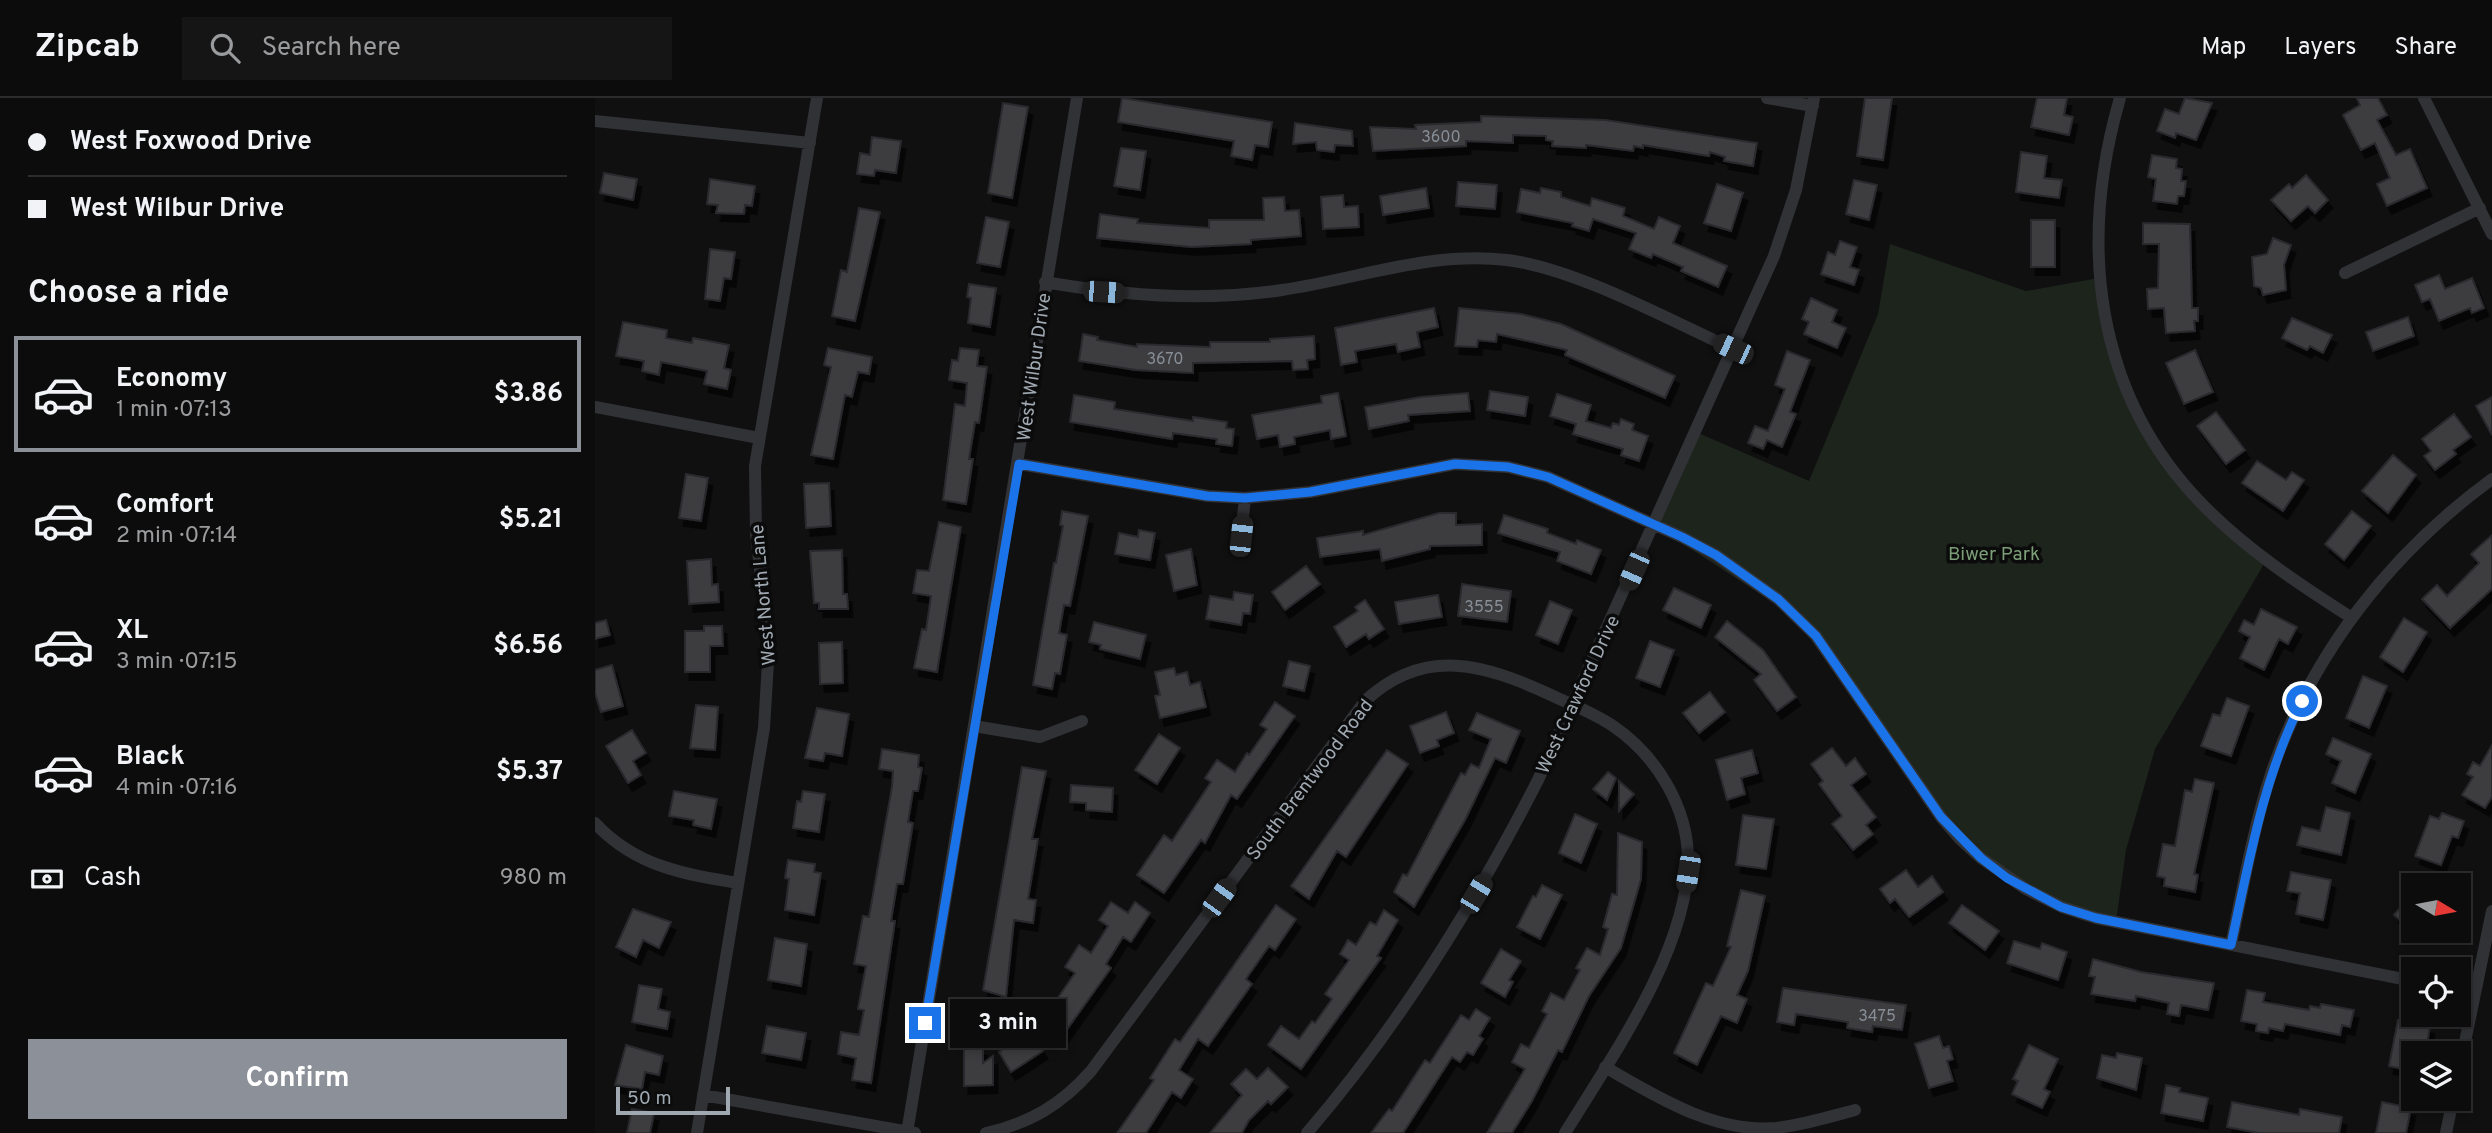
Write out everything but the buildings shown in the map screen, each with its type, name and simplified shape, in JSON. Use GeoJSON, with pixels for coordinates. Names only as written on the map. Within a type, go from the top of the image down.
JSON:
{"type":"FeatureCollection","features":[{"type":"Feature","properties":{"kind":"street","name":"West North Lane"},"geometry":{"type":"LineString","coordinates":[[697,1133],[764,728],[769,682],[768,626],[754,494],[759,438],[817,98]]}},
{"type":"Feature","properties":{"kind":"street","name":"West Wilbur Drive"},"geometry":{"type":"LineString","coordinates":[[910,1132],[974,726],[1019,464],[1045,282],[1077,98]]}},
{"type":"Feature","properties":{"kind":"street"},"geometry":{"type":"LineString","coordinates":[[1767,98],[1814,102]]}},
{"type":"Feature","properties":{"kind":"street"},"geometry":{"type":"LineString","coordinates":[[2120,98],[2103,169],[2097,246],[2105,322],[2128,393],[2164,458],[2202,504],[2259,553],[2352,618]]}},
{"type":"Feature","properties":{"kind":"street"},"geometry":{"type":"LineString","coordinates":[[2424,98],[2492,234]]}},
{"type":"Feature","properties":{"kind":"street","name":"West Crawford Drive"},"geometry":{"type":"LineString","coordinates":[[1307,1133],[1391,1027],[1499,856],[1573,705],[1781,236],[1796,190],[1814,102]]}},
{"type":"Feature","properties":{"kind":"street"},"geometry":{"type":"LineString","coordinates":[[595,121],[810,143]]}},
{"type":"Feature","properties":{"kind":"street"},"geometry":{"type":"LineString","coordinates":[[2345,273],[2480,208]]}},
{"type":"Feature","properties":{"kind":"street"},"geometry":{"type":"LineString","coordinates":[[1045,282],[1104,292],[1222,296],[1303,287],[1434,259],[1509,260],[1573,278],[1733,349]]}},
{"type":"Feature","properties":{"kind":"street"},"geometry":{"type":"LineString","coordinates":[[595,407],[759,438]]}},
{"type":"Feature","properties":{"kind":"street"},"geometry":{"type":"LineString","coordinates":[[1019,464],[1207,496],[1245,498],[1310,492],[1432,466],[1480,463],[1548,477],[1716,555],[1805,623],[1941,817],[1974,852],[2007,878],[2061,907],[2096,918],[2401,979]]}},
{"type":"Feature","properties":{"kind":"street"},"geometry":{"type":"LineString","coordinates":[[2231,945],[2257,821],[2277,757],[2320,666],[2352,618],[2394,565],[2442,518],[2492,480]]}},
{"type":"Feature","properties":{"kind":"street"},"geometry":{"type":"LineString","coordinates":[[1241,536],[1245,498]]}},
{"type":"Feature","properties":{"kind":"street","name":"South Brentwood Road"},"geometry":{"type":"LineString","coordinates":[[986,1133],[1031,1120],[1066,1097],[1085,1078],[1346,722],[1384,685],[1408,674],[1437,667],[1475,666],[1508,676],[1573,705],[1618,730],[1653,764],[1676,802],[1685,832],[1688,858],[1682,905],[1663,962],[1565,1133]]}},
{"type":"Feature","properties":{"kind":"street"},"geometry":{"type":"LineString","coordinates":[[974,726],[1040,737],[1081,721]]}},
{"type":"Feature","properties":{"kind":"street"},"geometry":{"type":"LineString","coordinates":[[595,823],[620,847],[652,865],[677,873],[738,883]]}},
{"type":"Feature","properties":{"kind":"street"},"geometry":{"type":"LineString","coordinates":[[2465,1041],[2492,911]]}},
{"type":"Feature","properties":{"kind":"street"},"geometry":{"type":"LineString","coordinates":[[2471,991],[2475,992]]}},
{"type":"Feature","properties":{"kind":"street"},"geometry":{"type":"LineString","coordinates":[[1605,1067],[1694,1114],[1720,1122],[1775,1128],[1855,1110]]}},
{"type":"Feature","properties":{"kind":"street"},"geometry":{"type":"LineString","coordinates":[[703,1095],[910,1132]]}},
{"type":"Feature","properties":{"kind":"street"},"geometry":{"type":"LineString","coordinates":[[2446,1133],[2451,1111]]}},
{"type":"Feature","properties":{"kind":"green space","name":"Biwer Park"},"geometry":{"type":"Polygon","coordinates":[[[1890,244],[2026,291],[2099,278],[2137,411],[2182,482],[2267,559],[2155,749],[2126,850],[2116,922],[2062,907],[1981,858],[1934,805],[1805,623],[1654,525],[1696,432],[1809,481],[1878,314],[1890,244]]]}},
{"type":"Feature","properties":{"kind":"route"},"geometry":{"type":"LineString","coordinates":[[925,1023],[1019,464],[1207,496],[1245,498],[1335,488],[1432,466],[1455,464],[1480,463],[1548,477],[1716,555],[1778,599],[1816,636],[1941,817],[1960,839],[2007,878],[2061,907],[2096,918],[2231,945],[2257,821],[2280,748],[2302,701]]}}]}
